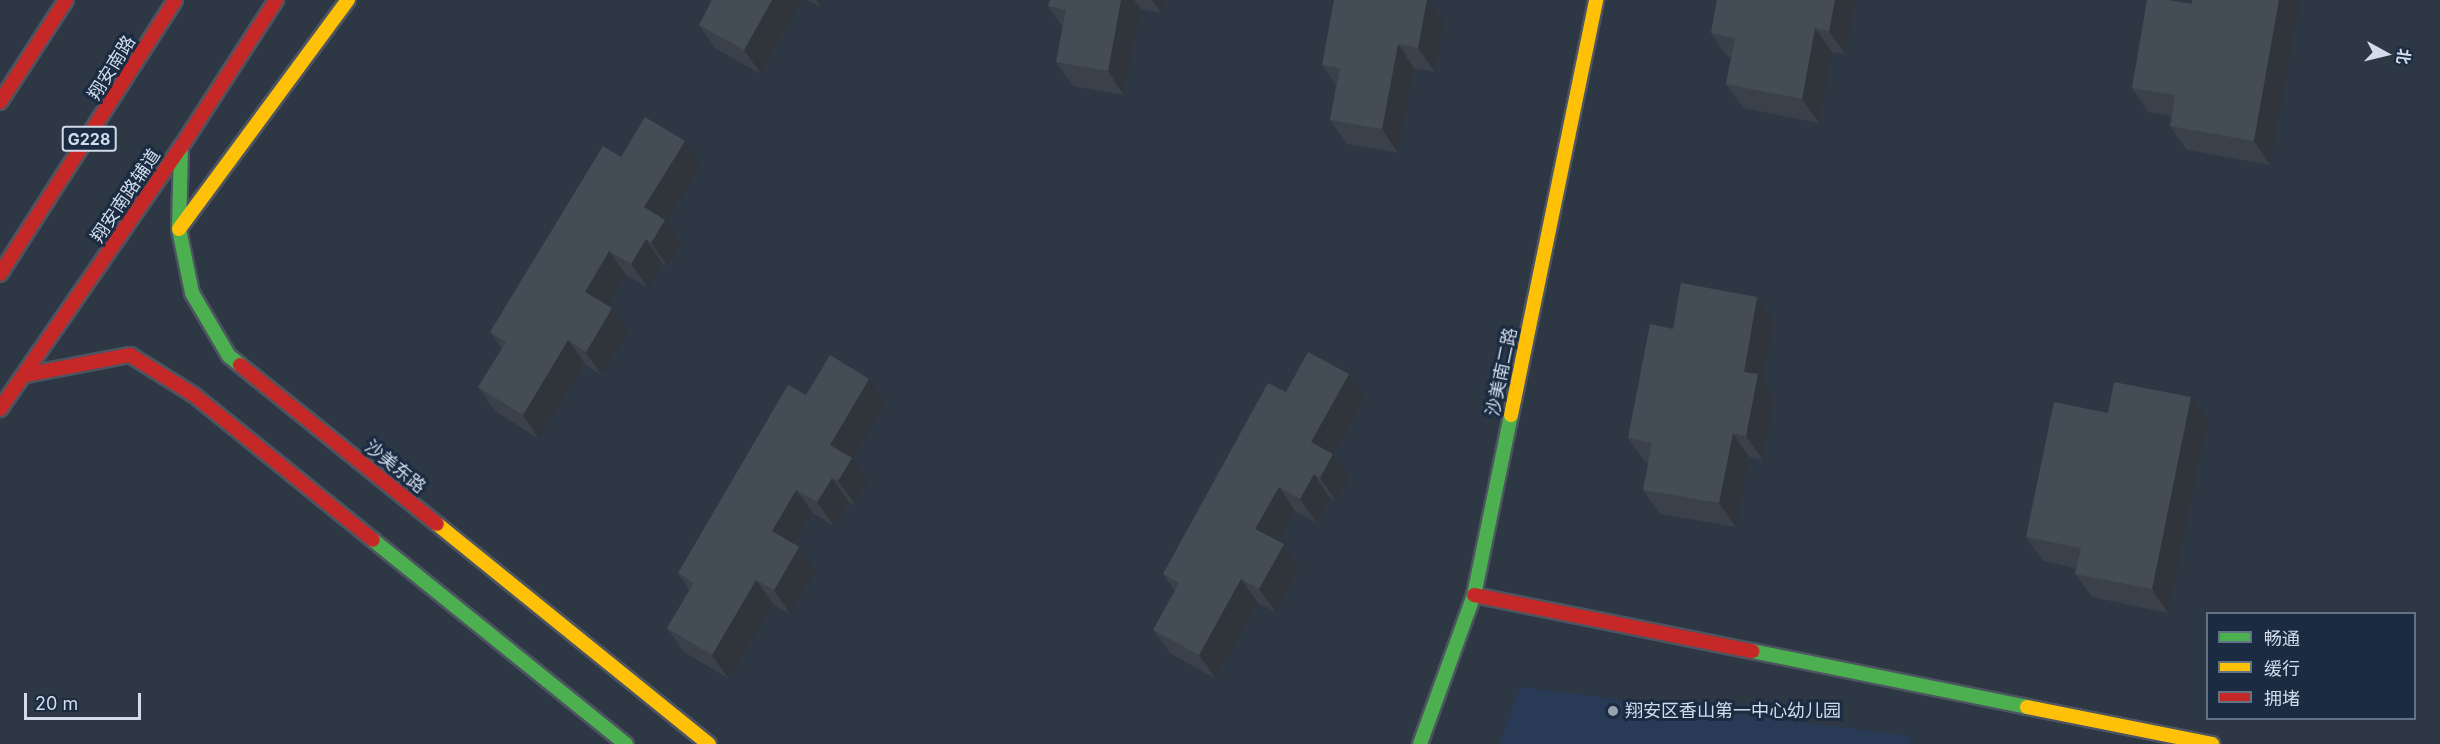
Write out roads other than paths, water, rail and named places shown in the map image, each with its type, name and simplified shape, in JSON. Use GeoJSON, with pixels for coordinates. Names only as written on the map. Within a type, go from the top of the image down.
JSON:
{"type":"FeatureCollection","features":[{"type":"Feature","properties":{"kind":"main road"},"geometry":{"type":"LineString","coordinates":[[0,102],[66,0]]}},
{"type":"Feature","properties":{"kind":"main road","name":"翔安南路"},"geometry":{"type":"LineString","coordinates":[[0,274],[57,190],[175,0]]}},
{"type":"Feature","properties":{"kind":"main road","name":"翔安南路辅道"},"geometry":{"type":"LineString","coordinates":[[0,409],[181,147],[276,0]]}},
{"type":"Feature","properties":{"kind":"main road"},"geometry":{"type":"LineString","coordinates":[[179,229],[348,0]]}},
{"type":"Feature","properties":{"kind":"main road","name":"沙美南二路"},"geometry":{"type":"LineString","coordinates":[[1420,744],[1474,595],[1596,0]]}},
{"type":"Feature","properties":{"kind":"main road","name":"沙美东路"},"geometry":{"type":"LineString","coordinates":[[181,147],[179,229],[192,294],[229,356],[710,744]]}},
{"type":"Feature","properties":{"kind":"main road"},"geometry":{"type":"LineString","coordinates":[[25,375],[130,355],[194,395],[626,744]]}},
{"type":"Feature","properties":{"kind":"main road"},"geometry":{"type":"LineString","coordinates":[[1474,595],[2212,744]]}},
{"type":"Feature","properties":{"kind":"place","name":"翔安区香山第一中心幼儿园"},"geometry":{"type":"Point","coordinates":[1613,711]}}]}
